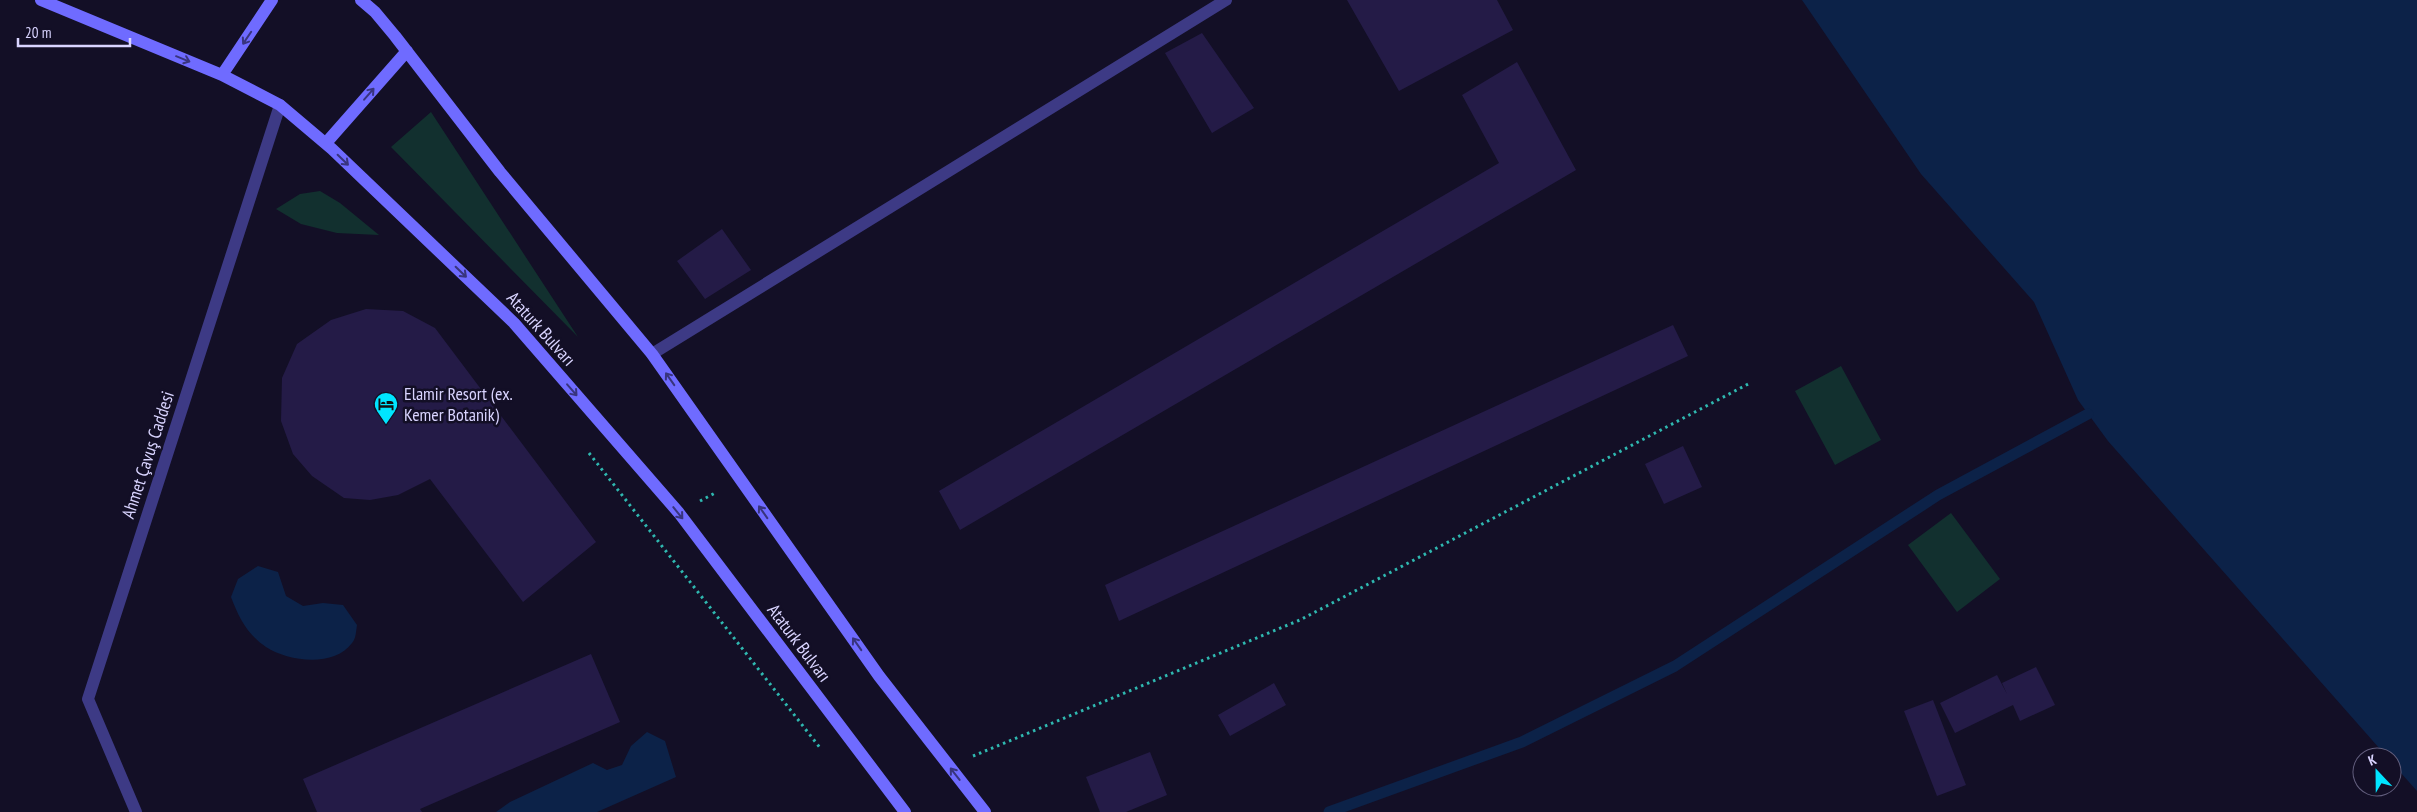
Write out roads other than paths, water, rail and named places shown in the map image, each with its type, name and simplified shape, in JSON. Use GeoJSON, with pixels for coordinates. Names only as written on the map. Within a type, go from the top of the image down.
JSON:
{"type":"FeatureCollection","features":[{"type":"Feature","properties":{"kind":"main road","name":"Ataturk Bulvarı"},"geometry":{"type":"LineString","coordinates":[[41,0],[222,75],[280,105],[326,144],[520,330],[678,513],[906,812]]}},
{"type":"Feature","properties":{"kind":"main road"},"geometry":{"type":"LineString","coordinates":[[222,75],[272,0]]}},
{"type":"Feature","properties":{"kind":"main road"},"geometry":{"type":"LineString","coordinates":[[361,0],[375,12],[500,172],[652,354],[879,676],[986,812]]}},
{"type":"Feature","properties":{"kind":"main road"},"geometry":{"type":"LineString","coordinates":[[326,144],[407,51]]}},
{"type":"Feature","properties":{"kind":"street"},"geometry":{"type":"LineString","coordinates":[[652,354],[1226,0]]}},
{"type":"Feature","properties":{"kind":"street","name":"Ahmet Çavuş Caddesi"},"geometry":{"type":"LineString","coordinates":[[136,812],[88,699],[280,105]]}},
{"type":"Feature","properties":{"kind":"water"},"geometry":{"type":"Polygon","coordinates":[[[1802,0],[2417,0],[2417,791],[2402,774],[2402,747],[2378,747],[2108,441],[2078,400],[2034,302],[1921,174],[1802,0]]]}},
{"type":"Feature","properties":{"kind":"water"},"geometry":{"type":"Polygon","coordinates":[[[258,566],[278,572],[286,596],[303,606],[323,603],[343,605],[357,625],[352,643],[335,656],[311,660],[287,656],[259,642],[244,625],[231,597],[238,579],[258,566]]]}},
{"type":"Feature","properties":{"kind":"water"},"geometry":{"type":"Polygon","coordinates":[[[647,732],[665,741],[676,777],[597,812],[496,812],[510,802],[593,763],[607,770],[622,765],[631,746],[647,732]]]}},
{"type":"Feature","properties":{"kind":"waterway"},"geometry":{"type":"LineString","coordinates":[[1329,812],[1522,742],[1675,666],[1938,495],[2088,414]]}},
{"type":"Feature","properties":{"kind":"place","name":"Elamir Resort (ex. Kemer Botanik)"},"geometry":{"type":"Point","coordinates":[386,425]}}]}
